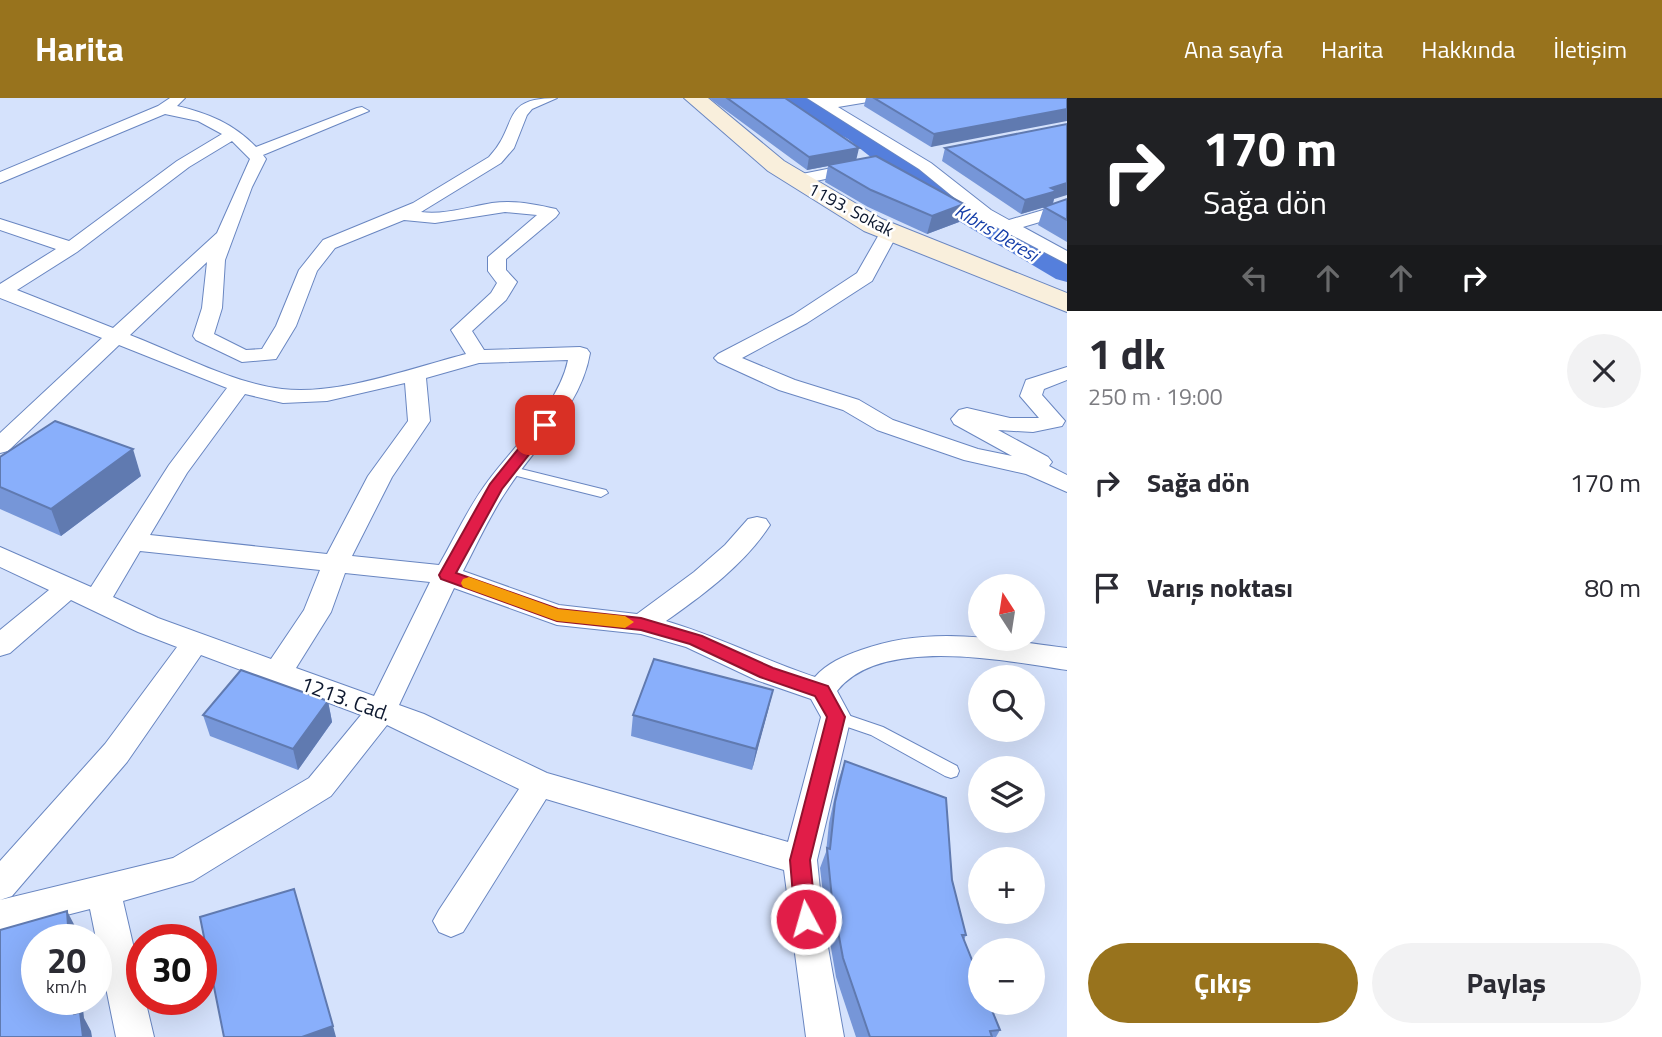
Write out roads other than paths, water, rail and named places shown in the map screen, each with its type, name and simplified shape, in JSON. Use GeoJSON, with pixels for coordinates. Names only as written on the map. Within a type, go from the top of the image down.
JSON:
{"type":"FeatureCollection","features":[{"type":"Feature","properties":{"kind":"street"},"geometry":{"type":"LineString","coordinates":[[0,178],[163,109],[180,98]]}},
{"type":"Feature","properties":{"kind":"street"},"geometry":{"type":"LineString","coordinates":[[163,109],[198,114],[233,134],[258,159],[216,260],[212,308],[204,335],[242,356],[268,355],[286,326],[308,270],[329,244],[402,214],[456,186],[495,160],[506,148],[520,114],[527,106],[550,98]]}},
{"type":"Feature","properties":{"kind":"street","name":"1193. Sokak"},"geometry":{"type":"LineString","coordinates":[[695,98],[776,166],[854,214],[1067,303]]}},
{"type":"Feature","properties":{"kind":"street"},"geometry":{"type":"LineString","coordinates":[[820,101],[868,98]]}},
{"type":"Feature","properties":{"kind":"street"},"geometry":{"type":"LineString","coordinates":[[820,101],[912,159],[985,214],[1067,258]]}},
{"type":"Feature","properties":{"kind":"street"},"geometry":{"type":"LineString","coordinates":[[254,153],[362,111]]}},
{"type":"Feature","properties":{"kind":"street"},"geometry":{"type":"LineString","coordinates":[[0,291],[71,247],[156,183],[233,134]]}},
{"type":"Feature","properties":{"kind":"street"},"geometry":{"type":"LineString","coordinates":[[797,180],[939,153]]}},
{"type":"Feature","properties":{"kind":"street"},"geometry":{"type":"LineString","coordinates":[[402,214],[433,219],[505,206],[529,206],[550,213],[497,257],[498,271],[507,282],[499,296],[461,330],[478,357]]}},
{"type":"Feature","properties":{"kind":"street"},"geometry":{"type":"LineString","coordinates":[[1007,226],[1067,208]]}},
{"type":"Feature","properties":{"kind":"street"},"geometry":{"type":"LineString","coordinates":[[0,224],[71,247]]}},
{"type":"Feature","properties":{"kind":"street"},"geometry":{"type":"LineString","coordinates":[[890,231],[865,277],[800,319],[725,358],[787,385],[851,405],[885,425],[972,455],[1033,468],[1067,482]]}},
{"type":"Feature","properties":{"kind":"street"},"geometry":{"type":"LineString","coordinates":[[0,446],[226,233]]}},
{"type":"Feature","properties":{"kind":"street"},"geometry":{"type":"LineString","coordinates":[[0,291],[240,386],[283,396],[327,394],[415,376],[478,357],[580,353],[576,374],[545,425],[496,487],[447,575],[381,711],[320,787],[181,871],[0,916]]}},
{"type":"Feature","properties":{"kind":"street"},"geometry":{"type":"LineString","coordinates":[[1067,373],[1034,385],[1031,396],[1054,421],[1039,426],[988,421],[967,415],[962,419],[1028,453],[1067,482]]}},
{"type":"Feature","properties":{"kind":"street"},"geometry":{"type":"LineString","coordinates":[[277,673],[317,612],[336,562],[380,476],[419,421],[415,376]]}},
{"type":"Feature","properties":{"kind":"street"},"geometry":{"type":"LineString","coordinates":[[96,602],[177,470],[240,386]]}},
{"type":"Feature","properties":{"kind":"street"},"geometry":{"type":"LineString","coordinates":[[641,624],[660,613],[745,541],[757,525]]}},
{"type":"Feature","properties":{"kind":"street"},"geometry":{"type":"LineString","coordinates":[[133,542],[447,575],[557,615],[641,624],[696,640],[829,704]]}},
{"type":"Feature","properties":{"kind":"street","name":"1213. Cad."},"geometry":{"type":"LineString","coordinates":[[0,556],[96,602],[195,643],[413,722],[539,784],[800,860]]}},
{"type":"Feature","properties":{"kind":"street"},"geometry":{"type":"LineString","coordinates":[[0,646],[67,589]]}},
{"type":"Feature","properties":{"kind":"street"},"geometry":{"type":"LineString","coordinates":[[0,885],[116,753],[195,643]]}},
{"type":"Feature","properties":{"kind":"street"},"geometry":{"type":"LineString","coordinates":[[825,1037],[806,919],[800,860],[829,704],[831,675],[882,651],[922,645],[1000,650],[1067,659]]}},
{"type":"Feature","properties":{"kind":"street"},"geometry":{"type":"LineString","coordinates":[[451,921],[539,784]]}},
{"type":"Feature","properties":{"kind":"street"},"geometry":{"type":"LineString","coordinates":[[104,892],[135,1037]]}},
{"type":"Feature","properties":{"kind":"lane"},"geometry":{"type":"LineString","coordinates":[[509,470],[601,493]]}},
{"type":"Feature","properties":{"kind":"lane"},"geometry":{"type":"LineString","coordinates":[[829,704],[951,771]]}},
{"type":"Feature","properties":{"kind":"waterway","name":"Kıbrıs Deresi"},"geometry":{"type":"LineString","coordinates":[[788,98],[857,134],[940,198],[1067,273]]}}]}
